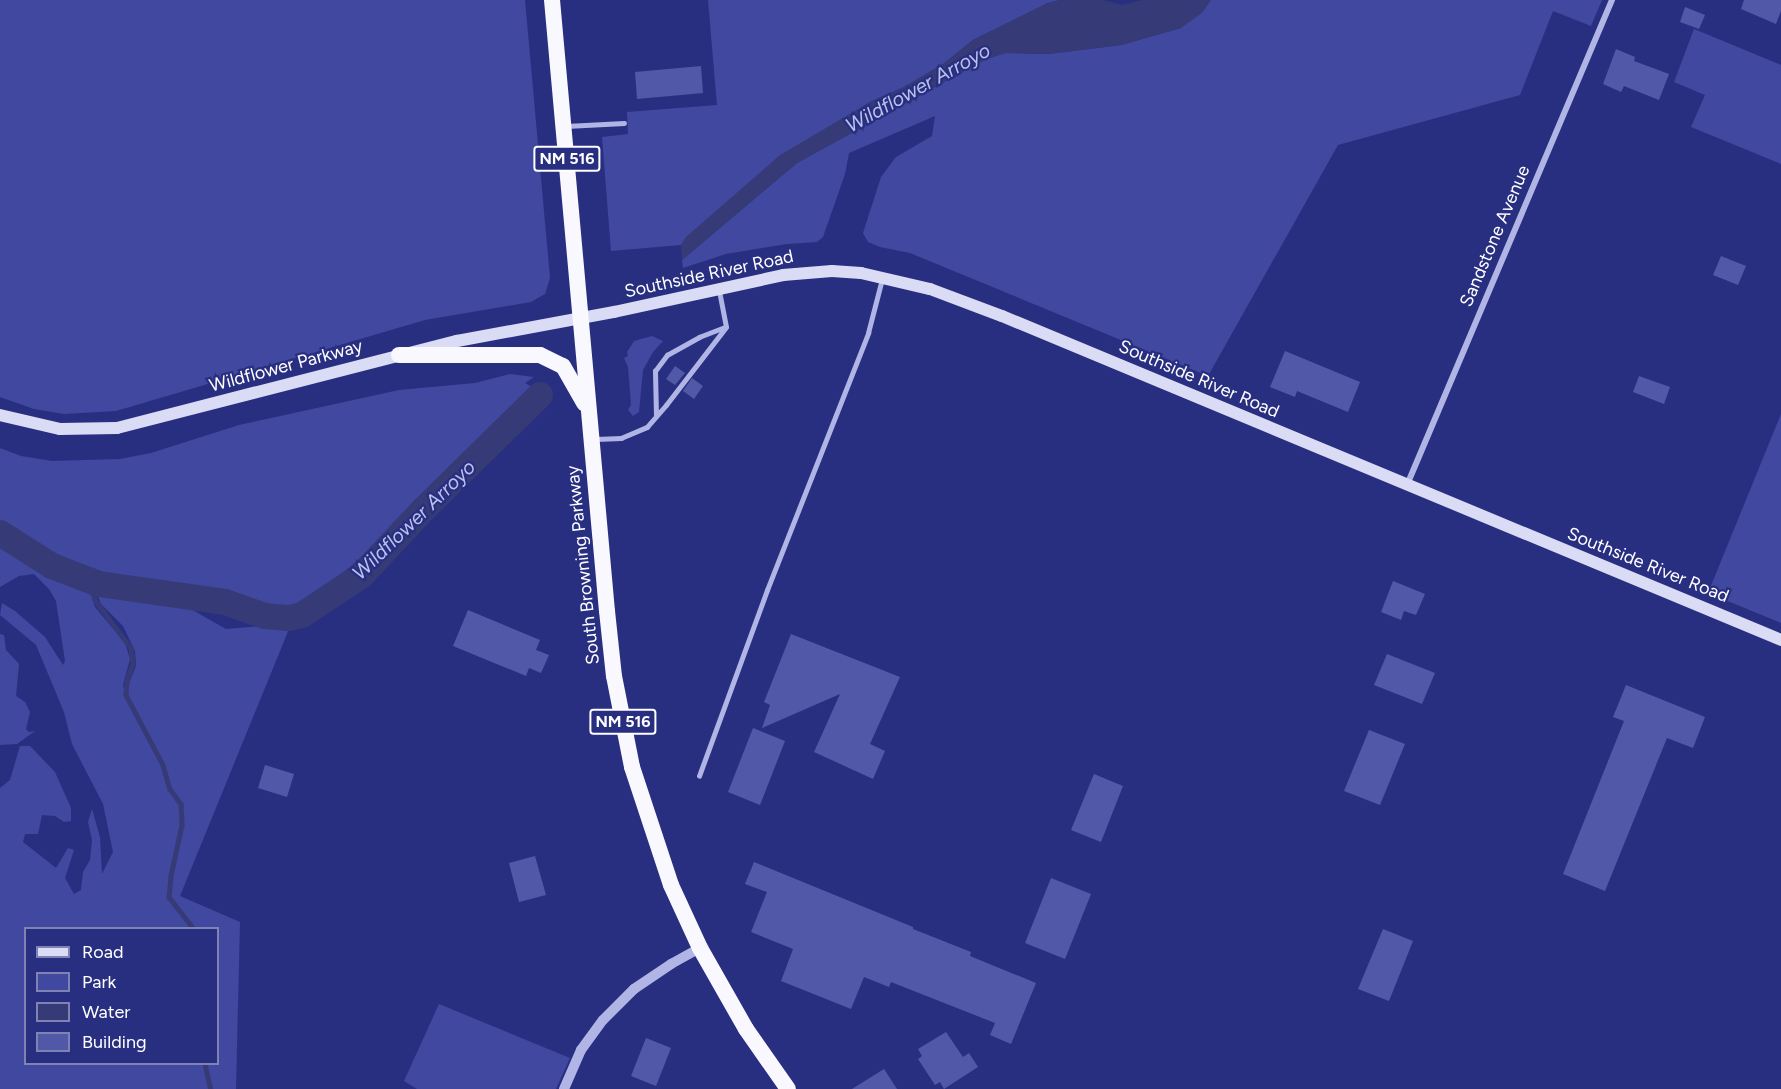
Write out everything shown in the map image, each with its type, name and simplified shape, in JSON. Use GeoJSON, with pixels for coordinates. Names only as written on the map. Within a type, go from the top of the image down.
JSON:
{"type":"FeatureCollection","features":[{"type":"Feature","properties":{"kind":"highway","name":"South Browning Parkway"},"geometry":{"type":"LineString","coordinates":[[552,0],[614,676],[632,767],[671,885],[700,948],[746,1029],[788,1089]]}},
{"type":"Feature","properties":{"kind":"highway"},"geometry":{"type":"LineString","coordinates":[[399,355],[540,355],[563,366],[580,393],[589,416]]}},
{"type":"Feature","properties":{"kind":"main road","name":"Southside River Road"},"geometry":{"type":"LineString","coordinates":[[582,318],[719,288],[807,272],[832,271],[883,277],[930,289],[1002,316],[1781,640]]}},
{"type":"Feature","properties":{"kind":"main road","name":"Wildflower Parkway"},"geometry":{"type":"LineString","coordinates":[[0,414],[60,429],[117,428],[457,341],[582,318]]}},
{"type":"Feature","properties":{"kind":"street","name":"Sandstone Avenue"},"geometry":{"type":"LineString","coordinates":[[1407,485],[1612,0]]}},
{"type":"Feature","properties":{"kind":"street"},"geometry":{"type":"LineString","coordinates":[[564,1089],[581,1050],[603,1020],[634,989],[700,948]]}},
{"type":"Feature","properties":{"kind":"lane"},"geometry":{"type":"LineString","coordinates":[[564,127],[624,123]]}},
{"type":"Feature","properties":{"kind":"lane"},"geometry":{"type":"LineString","coordinates":[[699,776],[767,590],[868,333],[883,277]]}},
{"type":"Feature","properties":{"kind":"lane"},"geometry":{"type":"LineString","coordinates":[[591,439],[621,438],[646,427],[656,416],[726,327],[719,288]]}},
{"type":"Feature","properties":{"kind":"lane"},"geometry":{"type":"LineString","coordinates":[[656,416],[655,371],[667,355],[699,337],[726,327]]}},
{"type":"Feature","properties":{"kind":"green space"},"geometry":{"type":"Polygon","coordinates":[[[0,0],[525,0],[550,278],[545,294],[531,302],[425,320],[116,411],[64,414],[34,409],[0,397],[0,0]]]}},
{"type":"Feature","properties":{"kind":"green space"},"geometry":{"type":"Polygon","coordinates":[[[708,0],[1060,0],[1048,3],[973,40],[943,64],[904,87],[870,102],[830,127],[703,223],[681,245],[611,251],[602,137],[628,134],[627,112],[717,105],[708,0]]]}},
{"type":"Feature","properties":{"kind":"green space"},"geometry":{"type":"Polygon","coordinates":[[[1211,0],[1602,0],[1591,26],[1553,11],[1520,95],[1338,145],[1208,376],[910,253],[868,242],[863,233],[881,177],[896,157],[932,136],[935,116],[849,153],[845,174],[823,237],[817,242],[787,244],[726,254],[683,268],[682,260],[797,163],[986,59],[1006,53],[1048,54],[1121,45],[1181,28],[1211,0]]]}},
{"type":"Feature","properties":{"kind":"green space"},"geometry":{"type":"Polygon","coordinates":[[[1694,29],[1781,65],[1781,164],[1691,127],[1705,95],[1674,82],[1694,29]]]}},
{"type":"Feature","properties":{"kind":"green space"},"geometry":{"type":"Polygon","coordinates":[[[652,336],[663,341],[653,352],[643,370],[639,412],[633,416],[628,410],[631,405],[628,367],[624,358],[628,356],[627,352],[634,341],[652,336]]]}},
{"type":"Feature","properties":{"kind":"green space"},"geometry":{"type":"Polygon","coordinates":[[[510,374],[534,377],[525,383],[534,388],[406,517],[310,599],[286,610],[261,607],[220,592],[96,576],[75,570],[28,545],[0,525],[0,448],[21,456],[52,461],[120,459],[151,453],[239,425],[399,390],[475,383],[510,374]]]}},
{"type":"Feature","properties":{"kind":"green space"},"geometry":{"type":"Polygon","coordinates":[[[1781,414],[1781,623],[1708,593],[1781,414]]]}},
{"type":"Feature","properties":{"kind":"green space"},"geometry":{"type":"Polygon","coordinates":[[[0,541],[43,569],[88,585],[95,607],[125,643],[130,659],[123,685],[125,693],[136,666],[135,651],[123,626],[101,604],[96,592],[98,589],[189,608],[226,629],[261,626],[278,630],[289,629],[180,896],[240,922],[236,1089],[0,1089],[0,788],[10,780],[20,746],[30,746],[55,772],[71,808],[71,821],[64,822],[55,816],[42,815],[38,834],[25,834],[23,842],[56,868],[68,848],[74,850],[65,878],[74,894],[81,890],[83,872],[90,860],[92,840],[88,822],[92,809],[100,837],[102,874],[113,852],[103,804],[72,744],[64,712],[36,645],[0,615],[2,603],[15,611],[45,637],[63,665],[65,661],[56,601],[49,589],[34,574],[19,576],[0,587],[0,541]]]}},
{"type":"Feature","properties":{"kind":"green space"},"geometry":{"type":"Polygon","coordinates":[[[0,634],[4,635],[6,650],[19,664],[16,696],[25,702],[30,712],[26,729],[29,732],[35,731],[17,744],[0,745],[0,634]]]}},
{"type":"Feature","properties":{"kind":"green space"},"geometry":{"type":"Polygon","coordinates":[[[439,1004],[570,1058],[556,1089],[417,1089],[404,1081],[439,1004]]]}},
{"type":"Feature","properties":{"kind":"water"},"geometry":{"type":"Polygon","coordinates":[[[1060,0],[1103,0],[1122,5],[1142,0],[1211,0],[1202,13],[1181,28],[1121,45],[1048,54],[1006,53],[986,59],[797,163],[682,260],[681,245],[686,237],[780,155],[870,102],[904,87],[943,64],[973,40],[1048,3],[1060,0]]]}},
{"type":"Feature","properties":{"kind":"building"},"geometry":{"type":"Polygon","coordinates":[[[1744,0],[1781,0],[1781,11],[1776,24],[1741,9],[1744,0]]]}},
{"type":"Feature","properties":{"kind":"building"},"geometry":{"type":"Polygon","coordinates":[[[1685,7],[1705,15],[1699,29],[1680,22],[1685,7]]]}},
{"type":"Feature","properties":{"kind":"building"},"geometry":{"type":"Polygon","coordinates":[[[1616,49],[1635,57],[1634,61],[1669,74],[1659,100],[1624,86],[1621,92],[1603,84],[1616,49]]]}},
{"type":"Feature","properties":{"kind":"building"},"geometry":{"type":"Polygon","coordinates":[[[701,66],[703,93],[637,99],[635,72],[701,66]]]}},
{"type":"Feature","properties":{"kind":"building"},"geometry":{"type":"Polygon","coordinates":[[[1721,256],[1746,266],[1738,285],[1713,275],[1721,256]]]}},
{"type":"Feature","properties":{"kind":"building"},"geometry":{"type":"Polygon","coordinates":[[[1285,351],[1360,382],[1348,412],[1297,391],[1295,397],[1270,387],[1285,351]]]}},
{"type":"Feature","properties":{"kind":"building"},"geometry":{"type":"Polygon","coordinates":[[[675,366],[685,373],[675,385],[666,379],[675,366]]]}},
{"type":"Feature","properties":{"kind":"building"},"geometry":{"type":"Polygon","coordinates":[[[1639,376],[1670,387],[1664,404],[1633,392],[1639,376]]]}},
{"type":"Feature","properties":{"kind":"building"},"geometry":{"type":"Polygon","coordinates":[[[692,378],[703,386],[694,399],[683,391],[692,378]]]}},
{"type":"Feature","properties":{"kind":"building"},"geometry":{"type":"Polygon","coordinates":[[[1393,581],[1425,594],[1416,615],[1404,611],[1401,620],[1381,612],[1393,581]]]}},
{"type":"Feature","properties":{"kind":"building"},"geometry":{"type":"Polygon","coordinates":[[[468,610],[540,640],[536,650],[549,655],[541,673],[529,668],[526,676],[453,646],[468,610]]]}},
{"type":"Feature","properties":{"kind":"building"},"geometry":{"type":"Polygon","coordinates":[[[791,634],[900,677],[870,744],[885,751],[873,779],[814,752],[840,694],[762,728],[770,705],[764,702],[791,634]]]}},
{"type":"Feature","properties":{"kind":"building"},"geometry":{"type":"Polygon","coordinates":[[[1387,654],[1435,673],[1422,704],[1374,685],[1387,654]]]}},
{"type":"Feature","properties":{"kind":"building"},"geometry":{"type":"Polygon","coordinates":[[[1626,685],[1705,717],[1693,748],[1667,738],[1605,891],[1563,874],[1624,721],[1613,717],[1626,685]]]}},
{"type":"Feature","properties":{"kind":"building"},"geometry":{"type":"Polygon","coordinates":[[[753,728],[785,741],[760,805],[728,792],[753,728]]]}},
{"type":"Feature","properties":{"kind":"building"},"geometry":{"type":"Polygon","coordinates":[[[1369,730],[1405,744],[1380,805],[1344,791],[1369,730]]]}},
{"type":"Feature","properties":{"kind":"building"},"geometry":{"type":"Polygon","coordinates":[[[265,765],[294,774],[287,797],[258,788],[265,765]]]}},
{"type":"Feature","properties":{"kind":"building"},"geometry":{"type":"Polygon","coordinates":[[[1094,774],[1123,786],[1101,842],[1071,830],[1094,774]]]}},
{"type":"Feature","properties":{"kind":"building"},"geometry":{"type":"Polygon","coordinates":[[[535,856],[546,895],[519,902],[509,863],[535,856]]]}},
{"type":"Feature","properties":{"kind":"building"},"geometry":{"type":"Polygon","coordinates":[[[754,862],[913,927],[913,929],[971,952],[970,956],[1036,983],[1011,1044],[990,1035],[995,1023],[891,982],[889,987],[864,977],[851,1009],[781,981],[793,949],[751,932],[767,892],[745,884],[754,862]]]}},
{"type":"Feature","properties":{"kind":"building"},"geometry":{"type":"Polygon","coordinates":[[[1051,878],[1091,894],[1065,959],[1025,943],[1051,878]]]}},
{"type":"Feature","properties":{"kind":"building"},"geometry":{"type":"Polygon","coordinates":[[[1383,929],[1413,941],[1389,1001],[1358,989],[1383,929]]]}},
{"type":"Feature","properties":{"kind":"building"},"geometry":{"type":"Polygon","coordinates":[[[946,1032],[963,1057],[969,1053],[978,1067],[944,1089],[940,1082],[935,1085],[918,1059],[922,1056],[918,1049],[946,1032]]]}},
{"type":"Feature","properties":{"kind":"building"},"geometry":{"type":"Polygon","coordinates":[[[646,1038],[671,1048],[656,1086],[631,1076],[646,1038]]]}},
{"type":"Feature","properties":{"kind":"building"},"geometry":{"type":"Polygon","coordinates":[[[884,1069],[897,1089],[852,1089],[884,1069]]]}},
{"type":"Feature","properties":{"kind":"waterway","name":"Wildflower Arroyo"},"geometry":{"type":"LineString","coordinates":[[0,533],[52,566],[99,584],[225,602],[265,616],[289,618],[302,615],[361,576],[423,510],[540,395]]}},
{"type":"Feature","properties":{"kind":"waterway"},"geometry":{"type":"LineString","coordinates":[[99,584],[94,590],[95,600],[131,648],[133,664],[127,681],[126,695],[163,765],[170,789],[181,804],[182,825],[169,897],[192,927]]}},
{"type":"Feature","properties":{"kind":"waterway"},"geometry":{"type":"LineString","coordinates":[[205,1065],[211,1089]]}}]}
